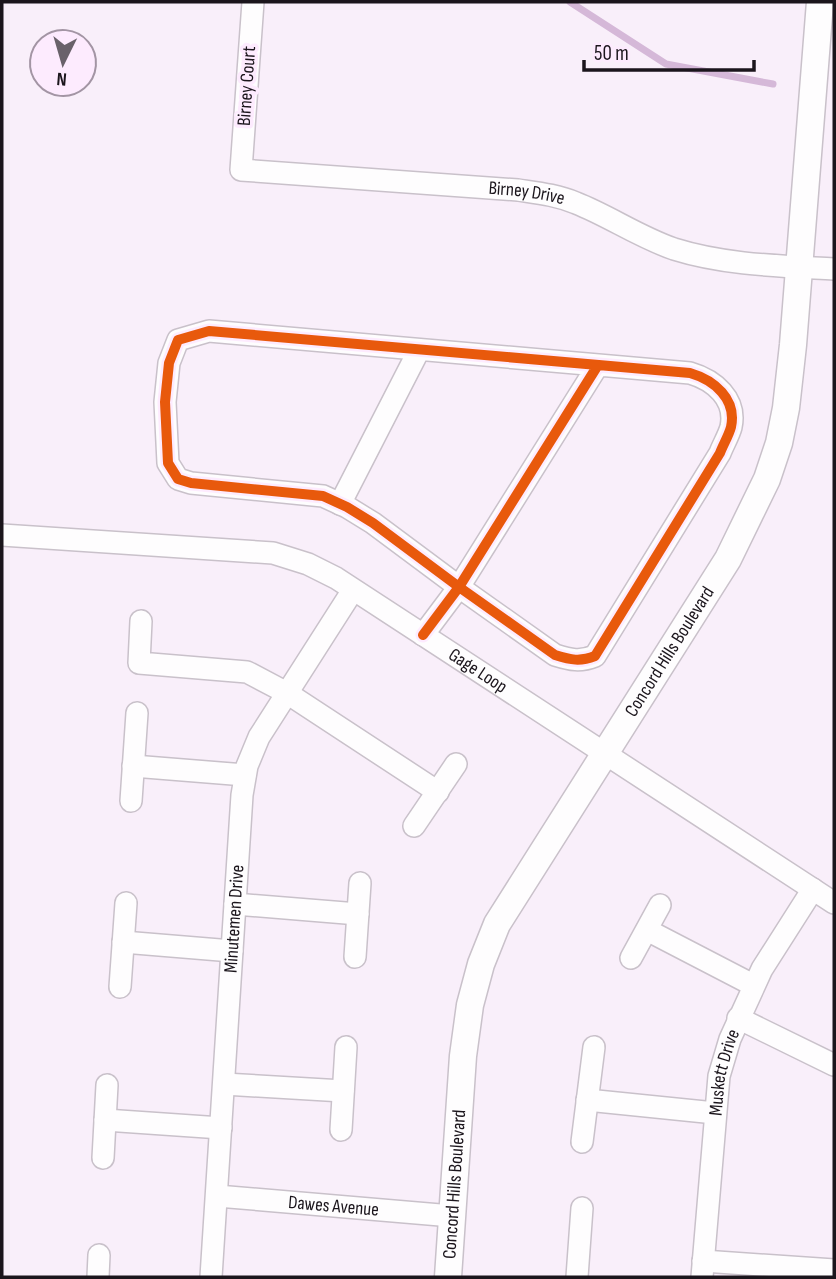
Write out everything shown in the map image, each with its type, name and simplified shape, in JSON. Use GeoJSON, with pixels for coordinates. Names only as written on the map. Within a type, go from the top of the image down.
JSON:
{"type":"FeatureCollection","features":[{"type":"Feature","properties":{"kind":"street","name":"Birney Court"},"geometry":{"type":"LineString","coordinates":[[241,170],[253,2]]}},
{"type":"Feature","properties":{"kind":"street","name":"Concord Hills Boulevard"},"geometry":{"type":"LineString","coordinates":[[448,1277],[463,1056],[470,1004],[481,964],[497,924],[729,559],[767,480],[779,443],[786,408],[801,267],[819,7]]}},
{"type":"Feature","properties":{"kind":"street","name":"Birney Drive"},"geometry":{"type":"LineString","coordinates":[[241,170],[549,194],[576,203],[641,236],[711,259],[834,269]]}},
{"type":"Feature","properties":{"kind":"street"},"geometry":{"type":"LineString","coordinates":[[209,331],[598,365],[690,373],[706,378],[722,392],[732,408],[731,427],[720,453],[595,656],[583,660],[555,655],[373,523],[340,504],[323,496],[191,483],[178,478],[168,463],[165,402],[169,363],[178,340],[209,331]]}},
{"type":"Feature","properties":{"kind":"street"},"geometry":{"type":"LineString","coordinates":[[340,504],[419,350]]}},
{"type":"Feature","properties":{"kind":"street"},"geometry":{"type":"LineString","coordinates":[[423,635],[459,587],[598,365]]}},
{"type":"Feature","properties":{"kind":"street","name":"Gage Loop"},"geometry":{"type":"LineString","coordinates":[[2,535],[273,553],[317,569],[607,753],[834,903]]}},
{"type":"Feature","properties":{"kind":"street","name":"Minutemen Drive"},"geometry":{"type":"LineString","coordinates":[[211,1277],[245,775],[259,737],[353,590]]}},
{"type":"Feature","properties":{"kind":"street"},"geometry":{"type":"LineString","coordinates":[[141,621],[139,663],[247,672],[286,693],[438,792]]}},
{"type":"Feature","properties":{"kind":"street"},"geometry":{"type":"LineString","coordinates":[[131,802],[137,713]]}},
{"type":"Feature","properties":{"kind":"street"},"geometry":{"type":"LineString","coordinates":[[414,826],[456,764]]}},
{"type":"Feature","properties":{"kind":"street"},"geometry":{"type":"LineString","coordinates":[[133,766],[245,775]]}},
{"type":"Feature","properties":{"kind":"street"},"geometry":{"type":"LineString","coordinates":[[355,957],[360,883]]}},
{"type":"Feature","properties":{"kind":"street","name":"Muskett Drive"},"geometry":{"type":"LineString","coordinates":[[703,1269],[719,1076],[738,1018],[753,985],[813,889]]}},
{"type":"Feature","properties":{"kind":"street"},"geometry":{"type":"LineString","coordinates":[[120,988],[126,903]]}},
{"type":"Feature","properties":{"kind":"street"},"geometry":{"type":"LineString","coordinates":[[235,904],[358,914]]}},
{"type":"Feature","properties":{"kind":"street"},"geometry":{"type":"LineString","coordinates":[[631,958],[660,905]]}},
{"type":"Feature","properties":{"kind":"street"},"geometry":{"type":"LineString","coordinates":[[647,930],[753,985]]}},
{"type":"Feature","properties":{"kind":"street"},"geometry":{"type":"LineString","coordinates":[[123,943],[232,951]]}},
{"type":"Feature","properties":{"kind":"street"},"geometry":{"type":"LineString","coordinates":[[738,1018],[834,1065]]}},
{"type":"Feature","properties":{"kind":"street"},"geometry":{"type":"LineString","coordinates":[[341,1130],[346,1047]]}},
{"type":"Feature","properties":{"kind":"street"},"geometry":{"type":"LineString","coordinates":[[582,1142],[594,1047]]}},
{"type":"Feature","properties":{"kind":"street"},"geometry":{"type":"LineString","coordinates":[[224,1084],[344,1091]]}},
{"type":"Feature","properties":{"kind":"street"},"geometry":{"type":"LineString","coordinates":[[103,1158],[107,1086]]}},
{"type":"Feature","properties":{"kind":"street"},"geometry":{"type":"LineString","coordinates":[[587,1100],[715,1113]]}},
{"type":"Feature","properties":{"kind":"street"},"geometry":{"type":"LineString","coordinates":[[105,1120],[221,1128]]}},
{"type":"Feature","properties":{"kind":"street","name":"Dawes Avenue"},"geometry":{"type":"LineString","coordinates":[[217,1196],[452,1216]]}},
{"type":"Feature","properties":{"kind":"street"},"geometry":{"type":"LineString","coordinates":[[577,1277],[582,1208]]}},
{"type":"Feature","properties":{"kind":"street"},"geometry":{"type":"LineString","coordinates":[[97,1277],[99,1255]]}},
{"type":"Feature","properties":{"kind":"street"},"geometry":{"type":"LineString","coordinates":[[703,1269],[834,1270]]}},
{"type":"Feature","properties":{"kind":"waterway"},"geometry":{"type":"LineString","coordinates":[[570,2],[666,64],[773,84]]}},
{"type":"Feature","properties":{"kind":"cycle path"},"geometry":{"type":"LineString","coordinates":[[423,635],[459,587],[555,655],[575,660],[595,656],[720,453],[730,430],[732,417],[722,392],[707,380],[690,373],[209,331],[178,340],[169,363],[165,402],[168,463],[178,479],[191,483],[323,496],[373,523],[459,587],[598,365]]}}]}
